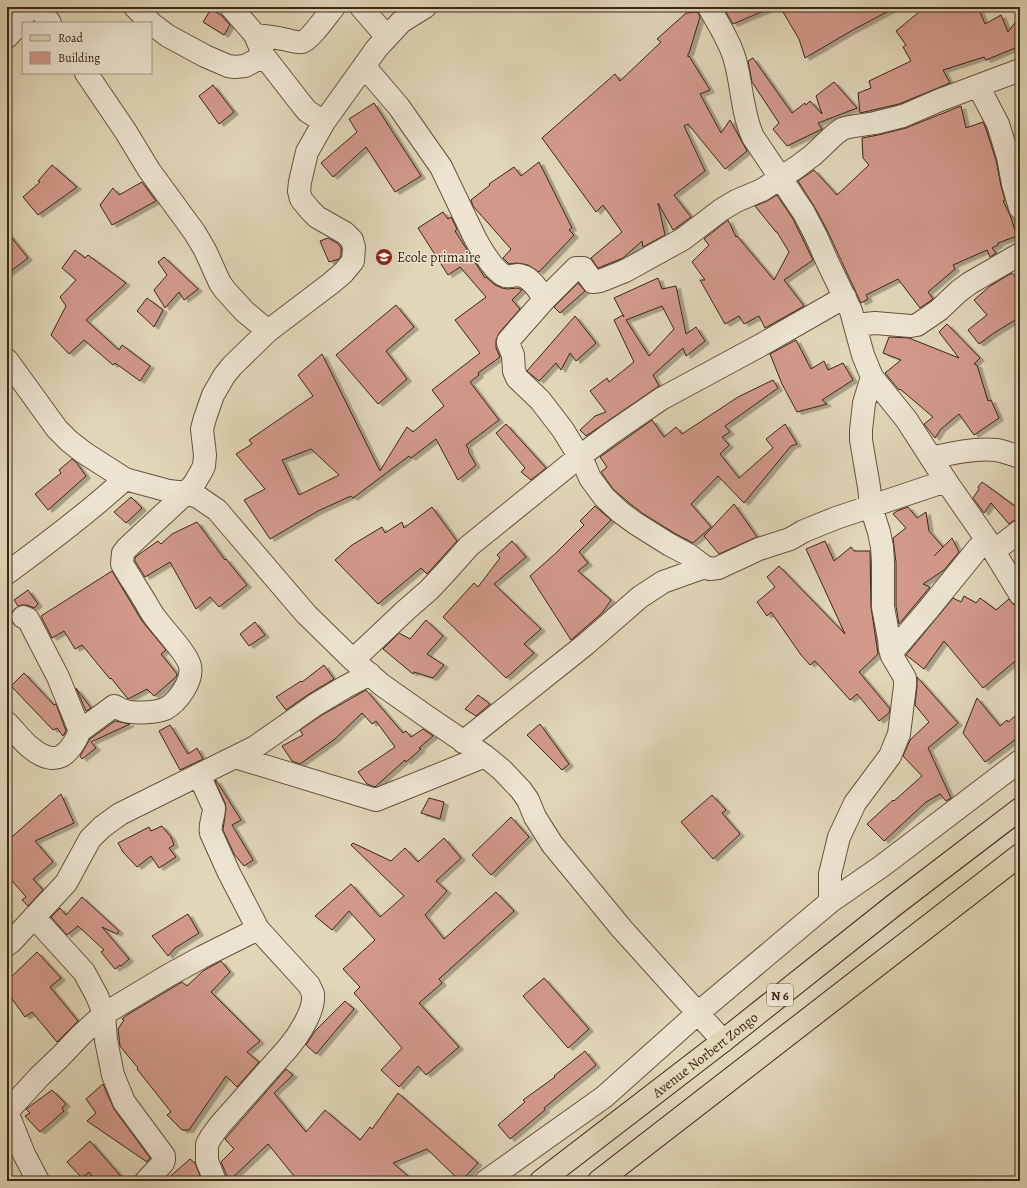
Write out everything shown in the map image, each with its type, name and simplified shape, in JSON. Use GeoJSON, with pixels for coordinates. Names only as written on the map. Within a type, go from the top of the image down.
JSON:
{"type":"FeatureCollection","features":[{"type":"Feature","properties":{"kind":"main road","name":"Avenue Norbert Zongo"},"geometry":{"type":"LineString","coordinates":[[541,1181],[893,906],[1020,809]]}},
{"type":"Feature","properties":{"kind":"main road","name":"N 6"},"geometry":{"type":"LineString","coordinates":[[599,1181],[1020,855]]}},
{"type":"Feature","properties":{"kind":"street"},"geometry":{"type":"LineString","coordinates":[[7,37],[19,24],[28,7]]}},
{"type":"Feature","properties":{"kind":"street"},"geometry":{"type":"LineString","coordinates":[[38,7],[49,22]]}},
{"type":"Feature","properties":{"kind":"street"},"geometry":{"type":"LineString","coordinates":[[135,7],[150,22]]}},
{"type":"Feature","properties":{"kind":"street"},"geometry":{"type":"LineString","coordinates":[[230,7],[247,25],[254,35],[264,56],[307,110],[324,122]]}},
{"type":"Feature","properties":{"kind":"street"},"geometry":{"type":"LineString","coordinates":[[254,35],[302,42],[307,39],[334,7]]}},
{"type":"Feature","properties":{"kind":"street"},"geometry":{"type":"LineString","coordinates":[[361,7],[387,37]]}},
{"type":"Feature","properties":{"kind":"street"},"geometry":{"type":"LineString","coordinates":[[7,723],[32,748],[46,757],[55,759],[62,756],[74,744],[80,731],[114,706],[123,710],[136,712],[161,710],[176,701],[185,687],[189,678],[190,667],[186,657],[153,616],[122,564],[123,553],[194,484],[201,472],[206,455],[202,429],[213,395],[224,376],[232,366],[268,331],[330,284],[343,273],[353,261],[354,247],[352,240],[345,233],[317,217],[301,199],[299,191],[302,169],[307,152],[324,122],[364,66],[401,22],[425,7]]}},
{"type":"Feature","properties":{"kind":"street"},"geometry":{"type":"LineString","coordinates":[[709,7],[727,40],[735,59],[749,128],[753,137],[804,213],[813,230],[851,311],[863,355],[872,377],[901,412],[990,545],[1020,594]]}},
{"type":"Feature","properties":{"kind":"street"},"geometry":{"type":"LineString","coordinates":[[152,24],[168,36],[205,56],[228,66],[245,66],[264,56]]}},
{"type":"Feature","properties":{"kind":"street"},"geometry":{"type":"LineString","coordinates":[[364,66],[406,115],[441,167],[475,238],[481,249],[494,266],[498,271],[508,277],[516,275],[525,276],[531,280],[545,299]]}},
{"type":"Feature","properties":{"kind":"street"},"geometry":{"type":"LineString","coordinates":[[946,481],[836,518],[804,531],[790,539],[759,549],[718,568],[710,569],[635,523],[620,512],[604,497],[595,485],[563,430],[540,400],[517,378],[514,371],[508,341],[545,299],[576,268],[583,268],[593,282],[597,282],[625,271],[683,239],[736,201],[762,190],[813,155],[842,129],[903,116],[940,100],[1020,70]]}},
{"type":"Feature","properties":{"kind":"street"},"geometry":{"type":"LineString","coordinates":[[87,74],[126,132],[149,170],[195,233],[205,250],[224,290],[244,311],[268,331]]}},
{"type":"Feature","properties":{"kind":"street"},"geometry":{"type":"LineString","coordinates":[[978,86],[998,124],[1008,157],[1013,184],[1020,208]]}},
{"type":"Feature","properties":{"kind":"street"},"geometry":{"type":"LineString","coordinates":[[855,325],[875,323],[911,326],[917,324],[939,310],[962,288],[1020,254]]}},
{"type":"Feature","properties":{"kind":"street"},"geometry":{"type":"LineString","coordinates":[[353,660],[429,590],[469,546],[579,457],[610,434],[661,399],[762,345],[845,297]]}},
{"type":"Feature","properties":{"kind":"street"},"geometry":{"type":"LineString","coordinates":[[7,360],[57,429],[69,441],[126,479],[169,491],[186,492],[198,497],[217,510],[306,614],[353,660],[382,685],[485,756],[502,770],[521,790],[528,800],[535,817],[552,844],[622,929],[723,1040]]}},
{"type":"Feature","properties":{"kind":"street"},"geometry":{"type":"LineString","coordinates":[[830,902],[830,874],[839,837],[855,803],[890,756],[899,734],[905,683],[903,674],[891,653],[883,607],[882,547],[871,507],[862,451],[860,430],[864,403],[872,377]]}},
{"type":"Feature","properties":{"kind":"street"},"geometry":{"type":"LineString","coordinates":[[931,458],[966,451],[987,450],[1001,451],[1020,457]]}},
{"type":"Feature","properties":{"kind":"street"},"geometry":{"type":"LineString","coordinates":[[7,573],[58,536],[126,479]]}},
{"type":"Feature","properties":{"kind":"street"},"geometry":{"type":"LineString","coordinates":[[891,653],[979,547],[990,545],[1020,531]]}},
{"type":"Feature","properties":{"kind":"street"},"geometry":{"type":"LineString","coordinates":[[464,742],[586,644],[640,597],[663,582],[705,567]]}},
{"type":"Feature","properties":{"kind":"street"},"geometry":{"type":"LineString","coordinates":[[23,617],[28,619],[33,632],[58,678],[80,731]]}},
{"type":"Feature","properties":{"kind":"street"},"geometry":{"type":"LineString","coordinates":[[7,945],[66,883],[90,839],[102,827],[120,814],[255,747],[315,705],[370,674]]}},
{"type":"Feature","properties":{"kind":"street"},"geometry":{"type":"LineString","coordinates":[[234,757],[376,800],[485,756]]}},
{"type":"Feature","properties":{"kind":"street"},"geometry":{"type":"LineString","coordinates":[[486,1181],[604,1097],[698,1013],[830,902],[882,866],[1020,761]]}},
{"type":"Feature","properties":{"kind":"street"},"geometry":{"type":"LineString","coordinates":[[199,775],[214,808],[210,829],[213,838],[258,929],[309,985],[313,994],[308,1017],[296,1038],[219,1126],[207,1144],[207,1161],[215,1181]]}},
{"type":"Feature","properties":{"kind":"street"},"geometry":{"type":"LineString","coordinates":[[34,917],[84,972],[97,996],[104,1014],[106,1040],[113,1075],[124,1102],[164,1156],[163,1163],[146,1181]]}},
{"type":"Feature","properties":{"kind":"street"},"geometry":{"type":"LineString","coordinates":[[38,1181],[24,1154],[7,1112],[81,1035],[104,1014],[169,975],[258,929]]}},
{"type":"Feature","properties":{"kind":"building"},"geometry":{"type":"Polygon","coordinates":[[[723,7],[773,7],[733,24],[723,7]]]}},
{"type":"Feature","properties":{"kind":"building"},"geometry":{"type":"Polygon","coordinates":[[[780,7],[896,7],[805,58],[799,39],[780,7]]]}},
{"type":"Feature","properties":{"kind":"building"},"geometry":{"type":"Polygon","coordinates":[[[925,7],[978,7],[985,24],[1001,15],[1008,32],[1020,16],[1020,46],[986,60],[984,57],[943,70],[950,83],[899,104],[860,113],[858,93],[871,88],[869,81],[911,61],[903,47],[906,45],[896,31],[925,7]]]}},
{"type":"Feature","properties":{"kind":"building"},"geometry":{"type":"Polygon","coordinates":[[[211,9],[221,15],[230,25],[224,35],[203,22],[211,9]]]}},
{"type":"Feature","properties":{"kind":"building"},"geometry":{"type":"Polygon","coordinates":[[[698,12],[700,17],[688,57],[689,56],[710,90],[700,94],[721,133],[730,120],[747,151],[725,169],[688,124],[684,126],[705,171],[674,195],[691,217],[673,230],[658,203],[665,235],[643,247],[642,241],[623,258],[598,268],[591,258],[622,232],[603,205],[596,212],[542,138],[615,74],[620,81],[661,42],[657,39],[686,13],[698,12]]]}},
{"type":"Feature","properties":{"kind":"building"},"geometry":{"type":"Polygon","coordinates":[[[753,58],[792,113],[810,101],[822,114],[816,96],[834,82],[857,108],[818,123],[822,129],[787,146],[773,129],[779,123],[752,82],[748,61],[753,58]]]}},
{"type":"Feature","properties":{"kind":"building"},"geometry":{"type":"Polygon","coordinates":[[[213,85],[234,112],[219,124],[199,96],[213,85]]]}},
{"type":"Feature","properties":{"kind":"building"},"geometry":{"type":"Polygon","coordinates":[[[374,103],[421,176],[395,192],[366,147],[333,177],[321,163],[357,132],[349,119],[374,103]]]}},
{"type":"Feature","properties":{"kind":"building"},"geometry":{"type":"Polygon","coordinates":[[[961,106],[966,128],[983,122],[996,160],[1005,200],[1003,201],[1010,215],[1017,236],[998,243],[998,245],[992,248],[996,253],[990,257],[987,250],[953,265],[955,269],[928,292],[933,299],[920,308],[898,279],[866,295],[868,299],[861,303],[827,230],[798,181],[814,170],[837,195],[869,165],[863,158],[862,138],[906,128],[961,106]]]}},
{"type":"Feature","properties":{"kind":"building"},"geometry":{"type":"Polygon","coordinates":[[[539,162],[572,228],[569,230],[574,235],[539,272],[528,265],[517,263],[509,264],[503,258],[511,249],[473,206],[471,200],[490,185],[489,184],[514,167],[521,176],[539,162]]]}},
{"type":"Feature","properties":{"kind":"building"},"geometry":{"type":"Polygon","coordinates":[[[52,165],[77,187],[38,215],[23,197],[40,182],[38,181],[52,165]]]}},
{"type":"Feature","properties":{"kind":"building"},"geometry":{"type":"Polygon","coordinates":[[[142,182],[156,201],[112,225],[100,205],[113,188],[119,195],[142,182]]]}},
{"type":"Feature","properties":{"kind":"building"},"geometry":{"type":"Polygon","coordinates":[[[777,195],[793,219],[813,260],[784,280],[804,306],[765,328],[759,316],[744,324],[739,316],[725,324],[700,280],[705,280],[692,262],[709,245],[704,239],[728,220],[736,237],[737,236],[774,280],[789,252],[777,232],[755,206],[777,195]]]}},
{"type":"Feature","properties":{"kind":"building"},"geometry":{"type":"Polygon","coordinates":[[[443,212],[448,219],[451,217],[457,229],[455,231],[485,278],[486,277],[495,285],[502,288],[517,288],[522,290],[512,300],[520,309],[499,333],[496,340],[496,348],[500,357],[478,373],[479,375],[470,382],[499,420],[466,445],[476,465],[458,480],[436,439],[411,458],[409,456],[353,498],[351,496],[318,511],[270,539],[244,500],[265,489],[236,454],[252,444],[249,440],[313,396],[298,375],[322,354],[380,471],[407,427],[413,432],[444,406],[432,390],[480,353],[455,320],[486,297],[460,267],[448,275],[418,228],[443,212]],[[311,449],[282,460],[299,495],[339,475],[311,449]]]}},
{"type":"Feature","properties":{"kind":"building"},"geometry":{"type":"Polygon","coordinates":[[[7,232],[28,258],[7,274],[7,232]]]}},
{"type":"Feature","properties":{"kind":"building"},"geometry":{"type":"Polygon","coordinates":[[[328,238],[337,243],[341,248],[341,256],[339,259],[329,262],[320,241],[328,238]]]}},
{"type":"Feature","properties":{"kind":"building"},"geometry":{"type":"Polygon","coordinates":[[[75,250],[85,258],[88,255],[126,283],[86,320],[119,350],[122,345],[150,366],[140,381],[115,363],[113,365],[84,340],[69,354],[51,335],[66,306],[60,297],[76,280],[62,268],[75,250]]]}},
{"type":"Feature","properties":{"kind":"building"},"geometry":{"type":"Polygon","coordinates":[[[164,257],[198,289],[184,300],[179,292],[165,308],[154,290],[167,275],[158,262],[164,257]]]}},
{"type":"Feature","properties":{"kind":"building"},"geometry":{"type":"Polygon","coordinates":[[[1012,273],[1020,282],[1020,317],[979,344],[968,330],[987,315],[974,300],[990,286],[1012,273]]]}},
{"type":"Feature","properties":{"kind":"building"},"geometry":{"type":"Polygon","coordinates":[[[658,278],[662,289],[676,286],[686,334],[696,327],[705,341],[686,356],[683,348],[653,375],[659,386],[586,436],[580,430],[595,416],[606,412],[590,391],[607,378],[609,382],[634,362],[614,320],[623,315],[614,298],[658,278]],[[662,306],[626,320],[649,356],[674,329],[662,306]]]}},
{"type":"Feature","properties":{"kind":"building"},"geometry":{"type":"Polygon","coordinates":[[[578,283],[585,291],[560,313],[554,307],[578,283]]]}},
{"type":"Feature","properties":{"kind":"building"},"geometry":{"type":"Polygon","coordinates":[[[147,298],[163,310],[154,327],[137,311],[147,298]]]}},
{"type":"Feature","properties":{"kind":"building"},"geometry":{"type":"Polygon","coordinates":[[[396,305],[414,327],[386,351],[407,379],[378,404],[336,355],[396,305]]]}},
{"type":"Feature","properties":{"kind":"building"},"geometry":{"type":"Polygon","coordinates":[[[575,316],[596,343],[576,361],[570,353],[561,370],[556,363],[539,381],[527,371],[575,316]]]}},
{"type":"Feature","properties":{"kind":"building"},"geometry":{"type":"Polygon","coordinates":[[[947,324],[980,358],[974,364],[977,365],[988,401],[991,400],[999,418],[974,435],[959,414],[941,429],[935,438],[924,424],[933,417],[900,389],[899,390],[885,373],[901,360],[883,353],[889,337],[909,338],[959,358],[939,332],[947,324]]]}},
{"type":"Feature","properties":{"kind":"building"},"geometry":{"type":"Polygon","coordinates":[[[796,340],[811,369],[824,361],[828,370],[843,363],[853,380],[822,400],[827,404],[797,412],[782,384],[770,354],[796,340]]]}},
{"type":"Feature","properties":{"kind":"building"},"geometry":{"type":"Polygon","coordinates":[[[773,380],[778,388],[725,426],[730,432],[722,437],[729,445],[720,454],[739,478],[773,448],[766,439],[785,424],[797,444],[791,446],[744,503],[718,476],[691,504],[711,527],[693,543],[642,513],[613,489],[601,472],[607,467],[600,457],[652,420],[664,437],[676,427],[682,434],[738,397],[773,380]]]}},
{"type":"Feature","properties":{"kind":"building"},"geometry":{"type":"Polygon","coordinates":[[[506,424],[546,468],[531,480],[521,472],[525,468],[496,433],[506,424]]]}},
{"type":"Feature","properties":{"kind":"building"},"geometry":{"type":"Polygon","coordinates":[[[72,459],[86,476],[48,510],[35,494],[61,473],[59,470],[72,459]]]}},
{"type":"Feature","properties":{"kind":"building"},"geometry":{"type":"Polygon","coordinates":[[[982,482],[1020,510],[1020,519],[1009,524],[991,503],[984,513],[973,498],[982,482]]]}},
{"type":"Feature","properties":{"kind":"building"},"geometry":{"type":"Polygon","coordinates":[[[131,497],[142,508],[126,523],[114,512],[131,497]]]}},
{"type":"Feature","properties":{"kind":"building"},"geometry":{"type":"Polygon","coordinates":[[[734,504],[757,537],[719,554],[704,536],[734,504]]]}},
{"type":"Feature","properties":{"kind":"building"},"geometry":{"type":"Polygon","coordinates":[[[595,506],[611,520],[579,552],[588,563],[578,571],[611,600],[602,613],[571,640],[530,576],[584,525],[580,521],[595,506]]]}},
{"type":"Feature","properties":{"kind":"building"},"geometry":{"type":"Polygon","coordinates":[[[432,507],[457,541],[427,574],[421,568],[378,604],[335,560],[352,545],[382,527],[385,533],[402,522],[404,528],[432,507]]]}},
{"type":"Feature","properties":{"kind":"building"},"geometry":{"type":"Polygon","coordinates":[[[908,507],[917,518],[926,512],[929,531],[943,547],[952,538],[959,552],[944,570],[923,584],[930,587],[899,624],[896,606],[896,562],[893,538],[906,528],[893,514],[908,507]]]}},
{"type":"Feature","properties":{"kind":"building"},"geometry":{"type":"Polygon","coordinates":[[[197,522],[225,560],[226,559],[247,585],[219,607],[210,597],[196,609],[170,562],[145,577],[135,561],[135,558],[138,555],[158,541],[161,544],[172,534],[197,522]]]}},
{"type":"Feature","properties":{"kind":"building"},"geometry":{"type":"Polygon","coordinates":[[[512,541],[526,557],[494,584],[541,629],[524,644],[534,653],[506,678],[443,617],[474,583],[478,587],[500,558],[497,555],[512,541]]]}},
{"type":"Feature","properties":{"kind":"building"},"geometry":{"type":"Polygon","coordinates":[[[825,541],[834,561],[851,547],[854,551],[870,551],[871,607],[878,654],[859,672],[890,709],[889,713],[879,721],[857,694],[850,700],[815,661],[810,665],[801,655],[771,612],[767,616],[757,602],[775,587],[767,577],[779,566],[845,634],[806,549],[825,541]]]}},
{"type":"Feature","properties":{"kind":"building"},"geometry":{"type":"Polygon","coordinates":[[[112,571],[142,621],[166,650],[161,654],[177,674],[176,677],[154,696],[147,689],[128,699],[82,645],[75,649],[64,631],[52,638],[41,616],[112,571]]]}},
{"type":"Feature","properties":{"kind":"building"},"geometry":{"type":"Polygon","coordinates":[[[28,590],[38,604],[34,608],[27,605],[18,606],[14,600],[28,590]]]}},
{"type":"Feature","properties":{"kind":"building"},"geometry":{"type":"Polygon","coordinates":[[[964,596],[976,603],[980,598],[996,610],[1009,599],[1014,605],[1020,606],[1020,657],[983,688],[944,641],[924,669],[906,655],[953,598],[961,602],[964,596]]]}},
{"type":"Feature","properties":{"kind":"building"},"geometry":{"type":"Polygon","coordinates":[[[426,620],[443,636],[427,654],[444,665],[433,678],[414,672],[413,674],[383,649],[399,633],[410,639],[426,620]]]}},
{"type":"Feature","properties":{"kind":"building"},"geometry":{"type":"Polygon","coordinates":[[[255,622],[265,635],[249,646],[240,634],[255,622]]]}},
{"type":"Feature","properties":{"kind":"building"},"geometry":{"type":"Polygon","coordinates":[[[324,665],[334,679],[286,710],[276,697],[301,681],[302,682],[324,665]]]}},
{"type":"Feature","properties":{"kind":"building"},"geometry":{"type":"Polygon","coordinates":[[[24,673],[54,705],[56,704],[66,731],[63,736],[57,728],[53,730],[11,686],[24,673]]]}},
{"type":"Feature","properties":{"kind":"building"},"geometry":{"type":"Polygon","coordinates":[[[917,677],[958,723],[928,748],[951,798],[946,801],[940,794],[926,802],[884,841],[867,824],[922,776],[903,756],[910,740],[929,722],[915,705],[917,677]]]}},
{"type":"Feature","properties":{"kind":"building"},"geometry":{"type":"Polygon","coordinates":[[[76,688],[91,708],[86,711],[76,688]]]}},
{"type":"Feature","properties":{"kind":"building"},"geometry":{"type":"Polygon","coordinates":[[[366,690],[403,733],[406,731],[411,737],[423,729],[433,736],[419,748],[421,749],[406,762],[405,760],[375,787],[367,784],[358,772],[395,747],[376,721],[372,724],[362,713],[335,739],[300,764],[292,761],[282,746],[303,735],[300,730],[322,715],[366,690]]]}},
{"type":"Feature","properties":{"kind":"building"},"geometry":{"type":"Polygon","coordinates":[[[478,695],[490,704],[476,716],[465,709],[478,695]]]}},
{"type":"Feature","properties":{"kind":"building"},"geometry":{"type":"Polygon","coordinates":[[[977,698],[1000,726],[1007,720],[1008,722],[1020,712],[1020,736],[985,762],[963,733],[977,698]]]}},
{"type":"Feature","properties":{"kind":"building"},"geometry":{"type":"Polygon","coordinates":[[[115,721],[130,724],[91,742],[96,748],[82,759],[80,756],[90,739],[115,721]]]}},
{"type":"Feature","properties":{"kind":"building"},"geometry":{"type":"Polygon","coordinates":[[[540,724],[569,764],[562,770],[527,735],[540,724]]]}},
{"type":"Feature","properties":{"kind":"building"},"geometry":{"type":"Polygon","coordinates":[[[170,725],[188,754],[197,748],[203,759],[180,770],[159,731],[170,725]]]}},
{"type":"Feature","properties":{"kind":"building"},"geometry":{"type":"Polygon","coordinates":[[[216,780],[241,820],[232,825],[253,860],[244,866],[234,854],[223,830],[226,808],[215,781],[216,780]]]}},
{"type":"Feature","properties":{"kind":"building"},"geometry":{"type":"Polygon","coordinates":[[[61,794],[74,823],[35,841],[53,862],[33,879],[43,890],[28,906],[22,900],[26,897],[7,875],[7,841],[61,794]]]}},
{"type":"Feature","properties":{"kind":"building"},"geometry":{"type":"Polygon","coordinates":[[[712,795],[726,810],[722,813],[740,834],[713,859],[681,822],[712,795]]]}},
{"type":"Feature","properties":{"kind":"building"},"geometry":{"type":"Polygon","coordinates":[[[429,798],[444,802],[440,819],[421,813],[429,798]]]}},
{"type":"Feature","properties":{"kind":"building"},"geometry":{"type":"Polygon","coordinates":[[[511,817],[529,837],[491,875],[472,855],[511,817]]]}},
{"type":"Feature","properties":{"kind":"building"},"geometry":{"type":"Polygon","coordinates":[[[162,826],[171,837],[174,845],[169,848],[176,857],[159,868],[151,856],[137,867],[123,852],[118,843],[149,827],[151,831],[162,826]]]}},
{"type":"Feature","properties":{"kind":"building"},"geometry":{"type":"Polygon","coordinates":[[[444,838],[461,858],[436,881],[447,891],[425,915],[444,939],[496,892],[514,911],[439,979],[442,983],[419,1003],[459,1047],[426,1075],[418,1066],[399,1087],[381,1070],[402,1048],[354,993],[360,987],[343,969],[375,940],[349,911],[332,930],[315,916],[351,884],[380,917],[404,896],[351,845],[353,843],[391,861],[405,848],[418,862],[444,838]]]}},
{"type":"Feature","properties":{"kind":"building"},"geometry":{"type":"Polygon","coordinates":[[[82,897],[119,931],[117,934],[102,927],[129,959],[121,966],[120,965],[115,969],[101,952],[104,950],[78,926],[67,935],[51,917],[60,908],[66,915],[82,897]]]}},
{"type":"Feature","properties":{"kind":"building"},"geometry":{"type":"Polygon","coordinates":[[[188,914],[199,933],[175,948],[168,956],[152,936],[188,914]]]}},
{"type":"Feature","properties":{"kind":"building"},"geometry":{"type":"Polygon","coordinates":[[[37,952],[61,978],[50,987],[78,1021],[57,1042],[32,1012],[25,1017],[7,992],[7,981],[37,952]]]}},
{"type":"Feature","properties":{"kind":"building"},"geometry":{"type":"Polygon","coordinates":[[[221,961],[230,972],[211,992],[260,1041],[247,1052],[259,1062],[237,1087],[226,1076],[189,1130],[182,1130],[167,1115],[171,1112],[120,1046],[118,1029],[124,1020],[122,1019],[127,1015],[182,982],[187,986],[203,971],[221,961]]]}},
{"type":"Feature","properties":{"kind":"building"},"geometry":{"type":"Polygon","coordinates":[[[544,978],[589,1029],[568,1048],[523,996],[544,978]]]}},
{"type":"Feature","properties":{"kind":"building"},"geometry":{"type":"Polygon","coordinates":[[[345,1001],[354,1009],[316,1054],[306,1045],[315,1031],[345,1001]]]}},
{"type":"Feature","properties":{"kind":"building"},"geometry":{"type":"Polygon","coordinates":[[[585,1051],[596,1065],[544,1108],[545,1110],[510,1139],[498,1125],[525,1102],[523,1100],[555,1077],[554,1076],[585,1051]]]}},
{"type":"Feature","properties":{"kind":"building"},"geometry":{"type":"Polygon","coordinates":[[[286,1069],[293,1075],[274,1093],[306,1132],[325,1110],[360,1140],[370,1127],[372,1129],[398,1093],[478,1163],[460,1181],[427,1149],[393,1163],[414,1181],[298,1181],[268,1144],[229,1181],[227,1181],[227,1176],[221,1162],[234,1149],[225,1139],[286,1069]]]}},
{"type":"Feature","properties":{"kind":"building"},"geometry":{"type":"Polygon","coordinates":[[[103,1084],[114,1109],[150,1158],[147,1162],[87,1121],[96,1113],[86,1099],[103,1084]]]}},
{"type":"Feature","properties":{"kind":"building"},"geometry":{"type":"Polygon","coordinates":[[[52,1090],[66,1104],[62,1108],[64,1111],[40,1132],[25,1116],[30,1113],[26,1109],[52,1090]]]}},
{"type":"Feature","properties":{"kind":"building"},"geometry":{"type":"Polygon","coordinates":[[[90,1141],[125,1181],[96,1181],[89,1172],[82,1178],[67,1162],[90,1141]]]}},
{"type":"Feature","properties":{"kind":"building"},"geometry":{"type":"Polygon","coordinates":[[[190,1159],[195,1163],[202,1181],[165,1181],[190,1159]]]}},
{"type":"Feature","properties":{"kind":"place","name":"Ecole primaire"},"geometry":{"type":"Point","coordinates":[384,257]}}]}
